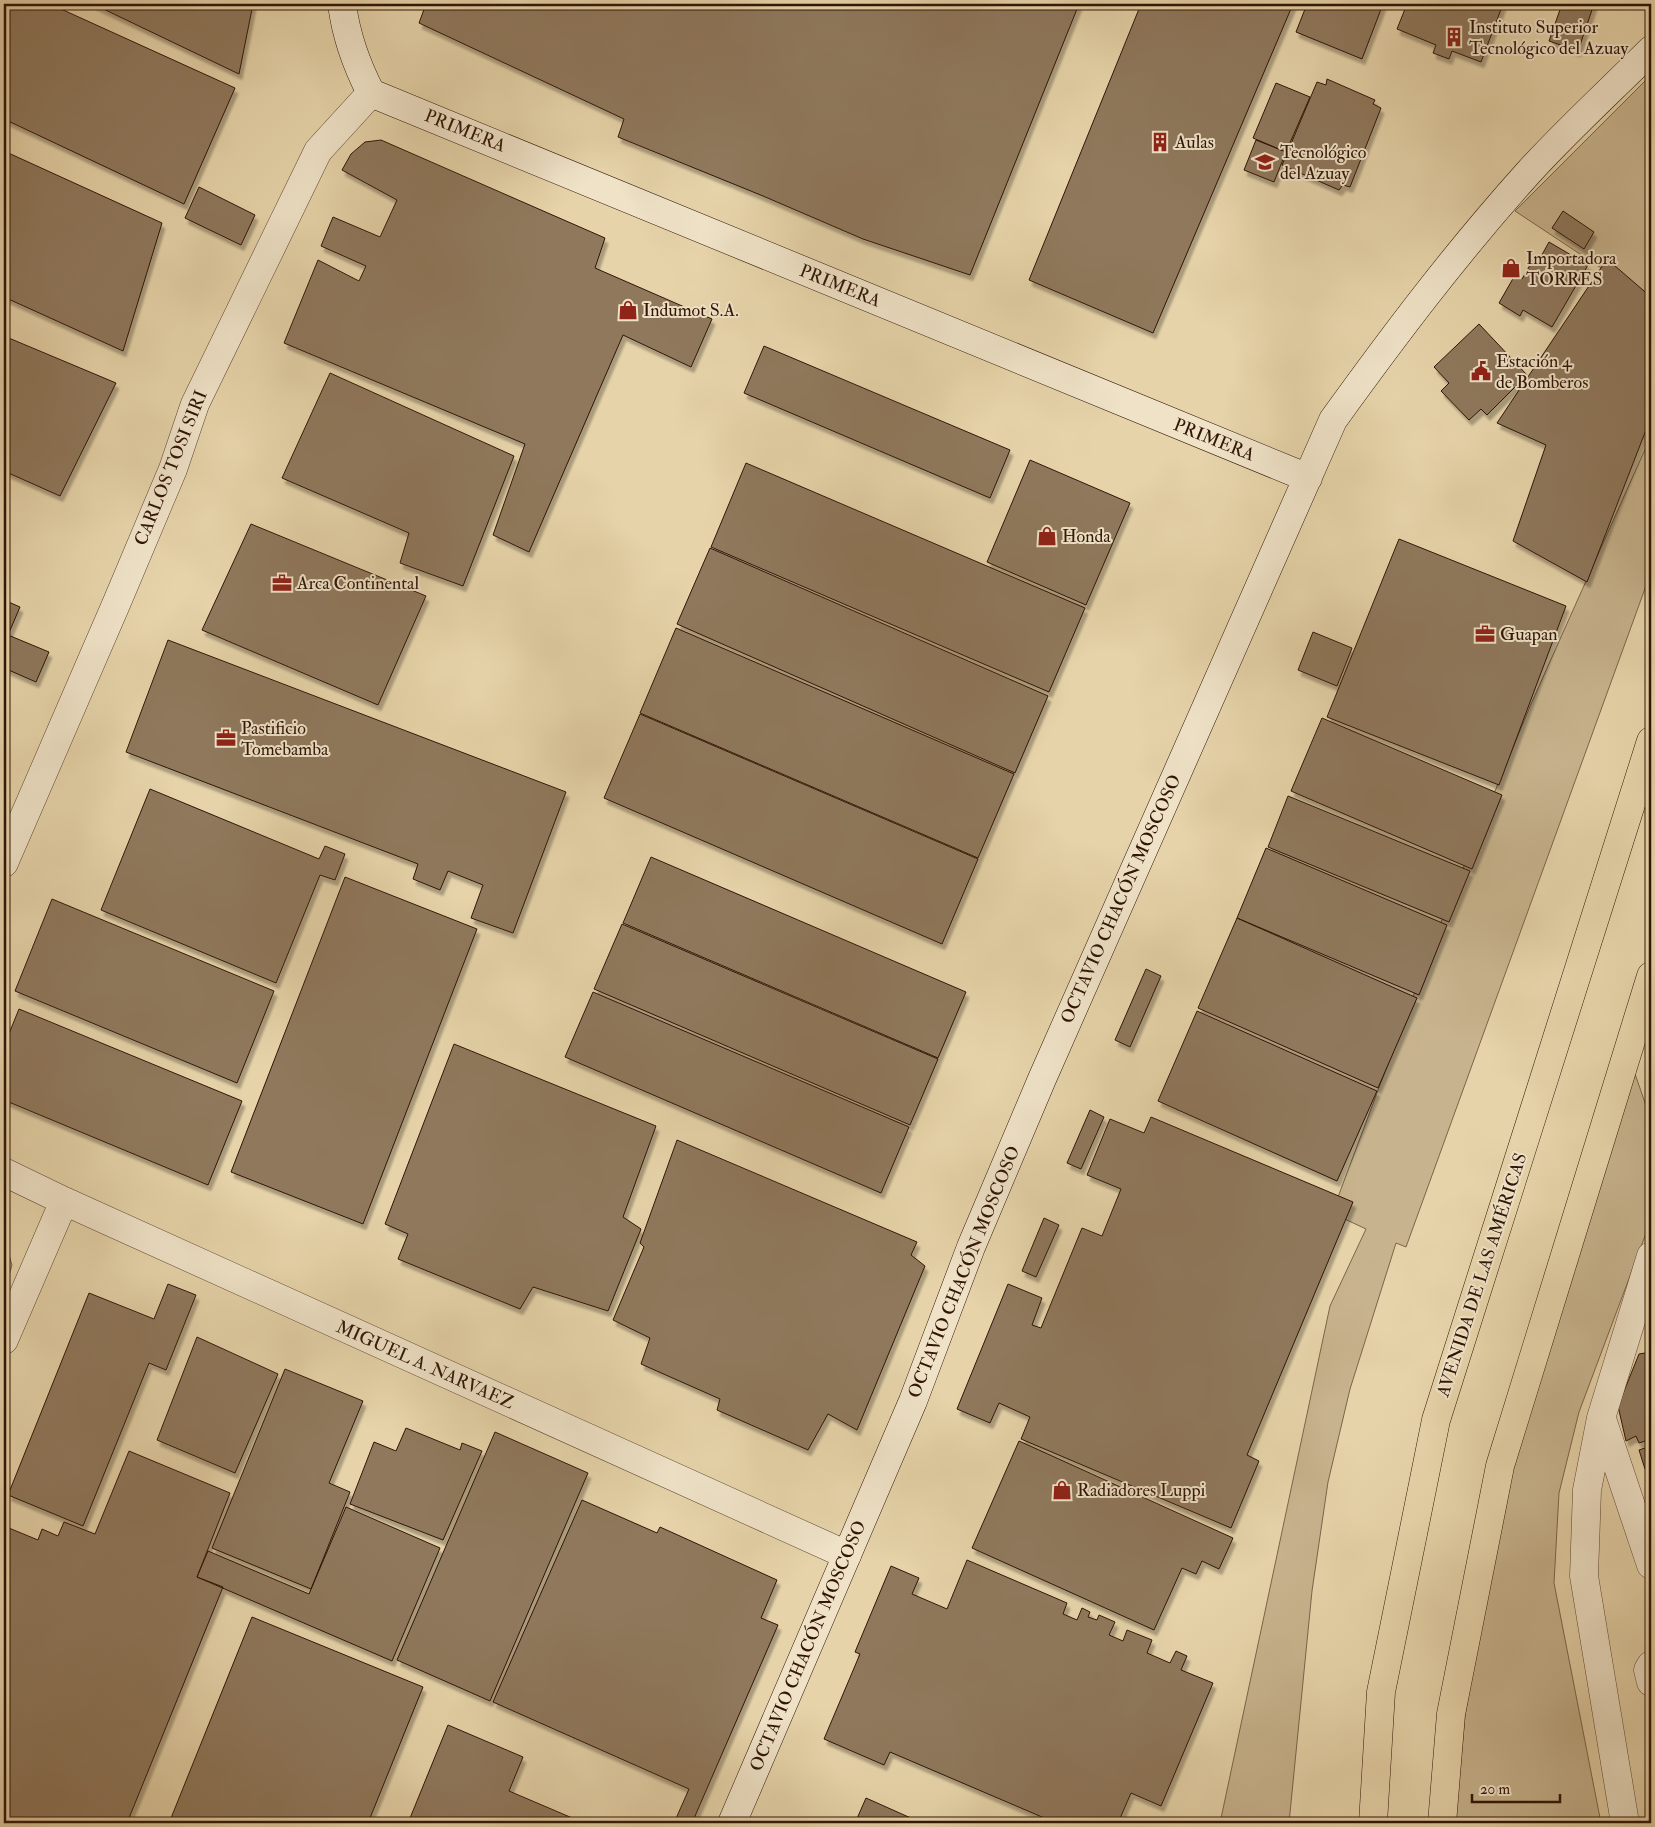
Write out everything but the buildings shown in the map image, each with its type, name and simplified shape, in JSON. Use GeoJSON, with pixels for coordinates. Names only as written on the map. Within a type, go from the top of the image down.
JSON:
{"type":"FeatureCollection","features":[{"type":"Feature","properties":{"kind":"main road","name":"AVENIDA DE LAS AMÉRICAS"},"geometry":{"type":"LineString","coordinates":[[1373,1823],[1381,1692],[1436,1420],[1651,741]]}},
{"type":"Feature","properties":{"kind":"main road"},"geometry":{"type":"LineString","coordinates":[[1442,1823],[1451,1714],[1500,1466],[1651,976]]}},
{"type":"Feature","properties":{"kind":"street"},"geometry":{"type":"LineString","coordinates":[[342,4],[349,41],[359,70],[371,93]]}},
{"type":"Feature","properties":{"kind":"street","name":"OCTAVIO CHACÓN MOSCOSO"},"geometry":{"type":"LineString","coordinates":[[732,1823],[913,1401],[971,1247],[1042,1079],[1334,420],[1392,338],[1445,269],[1529,172],[1649,53]]}},
{"type":"Feature","properties":{"kind":"street","name":"PRIMERA"},"geometry":{"type":"LineString","coordinates":[[371,93],[1308,478]]}},
{"type":"Feature","properties":{"kind":"street","name":"CARLOS TOSI SIRI"},"geometry":{"type":"LineString","coordinates":[[4,863],[118,602],[172,469],[195,404],[318,151],[371,93]]}},
{"type":"Feature","properties":{"kind":"street","name":"MIGUEL A. NARVAEZ"},"geometry":{"type":"LineString","coordinates":[[4,1172],[64,1201],[847,1555]]}},
{"type":"Feature","properties":{"kind":"street"},"geometry":{"type":"LineString","coordinates":[[4,1340],[64,1201]]}},
{"type":"Feature","properties":{"kind":"street"},"geometry":{"type":"LineString","coordinates":[[1625,1823],[1584,1576],[1587,1490],[1601,1418],[1651,1256]]}},
{"type":"Feature","properties":{"kind":"street"},"geometry":{"type":"LineString","coordinates":[[1601,1418],[1651,1565]]}},
{"type":"Feature","properties":{"kind":"street"},"geometry":{"type":"LineString","coordinates":[[1651,1665],[1648,1670],[1651,1682]]}},
{"type":"Feature","properties":{"kind":"shaded area"},"geometry":{"type":"Polygon","coordinates":[[[1651,75],[1651,301],[1515,211],[1651,75]]]}},
{"type":"Feature","properties":{"kind":"shaded area"},"geometry":{"type":"Polygon","coordinates":[[[1651,436],[1651,572],[1406,1247],[1396,1243],[1350,1389],[1328,1482],[1312,1591],[1289,1823],[1220,1823],[1330,1306],[1366,1229],[1332,1213],[1443,917],[1531,704],[1651,436]]]}},
{"type":"Feature","properties":{"kind":"shaded area"},"geometry":{"type":"Polygon","coordinates":[[[1634,1071],[1651,1120],[1651,1220],[1579,1412],[1559,1493],[1554,1583],[1601,1823],[1455,1823],[1465,1715],[1508,1467],[1634,1071]]]}},
{"type":"Feature","properties":{"kind":"shaded area"},"geometry":{"type":"Polygon","coordinates":[[[4,1239],[12,1265],[6,1286],[4,1285],[4,1239]]]}},
{"type":"Feature","properties":{"kind":"place","name":"Instituto Superior Tecnológico del Azuay"},"geometry":{"type":"Point","coordinates":[1454,37]}},
{"type":"Feature","properties":{"kind":"place","name":"Aulas"},"geometry":{"type":"Point","coordinates":[1160,142]}},
{"type":"Feature","properties":{"kind":"place","name":"Tecnológico del Azuay"},"geometry":{"type":"Point","coordinates":[1265,162]}},
{"type":"Feature","properties":{"kind":"place","name":"Importadora TORRES"},"geometry":{"type":"Point","coordinates":[1511,268]}},
{"type":"Feature","properties":{"kind":"place","name":"Indumot S.A."},"geometry":{"type":"Point","coordinates":[628,310]}},
{"type":"Feature","properties":{"kind":"place","name":"Estación 4 de Bomberos"},"geometry":{"type":"Point","coordinates":[1481,371]}},
{"type":"Feature","properties":{"kind":"place","name":"Honda"},"geometry":{"type":"Point","coordinates":[1047,536]}},
{"type":"Feature","properties":{"kind":"place","name":"Arca Continental"},"geometry":{"type":"Point","coordinates":[282,583]}},
{"type":"Feature","properties":{"kind":"place","name":"Guapan"},"geometry":{"type":"Point","coordinates":[1485,634]}},
{"type":"Feature","properties":{"kind":"place","name":"Pastificio Tomebamba"},"geometry":{"type":"Point","coordinates":[226,738]}},
{"type":"Feature","properties":{"kind":"place","name":"Radiadores Luppi"},"geometry":{"type":"Point","coordinates":[1062,1490]}}]}
